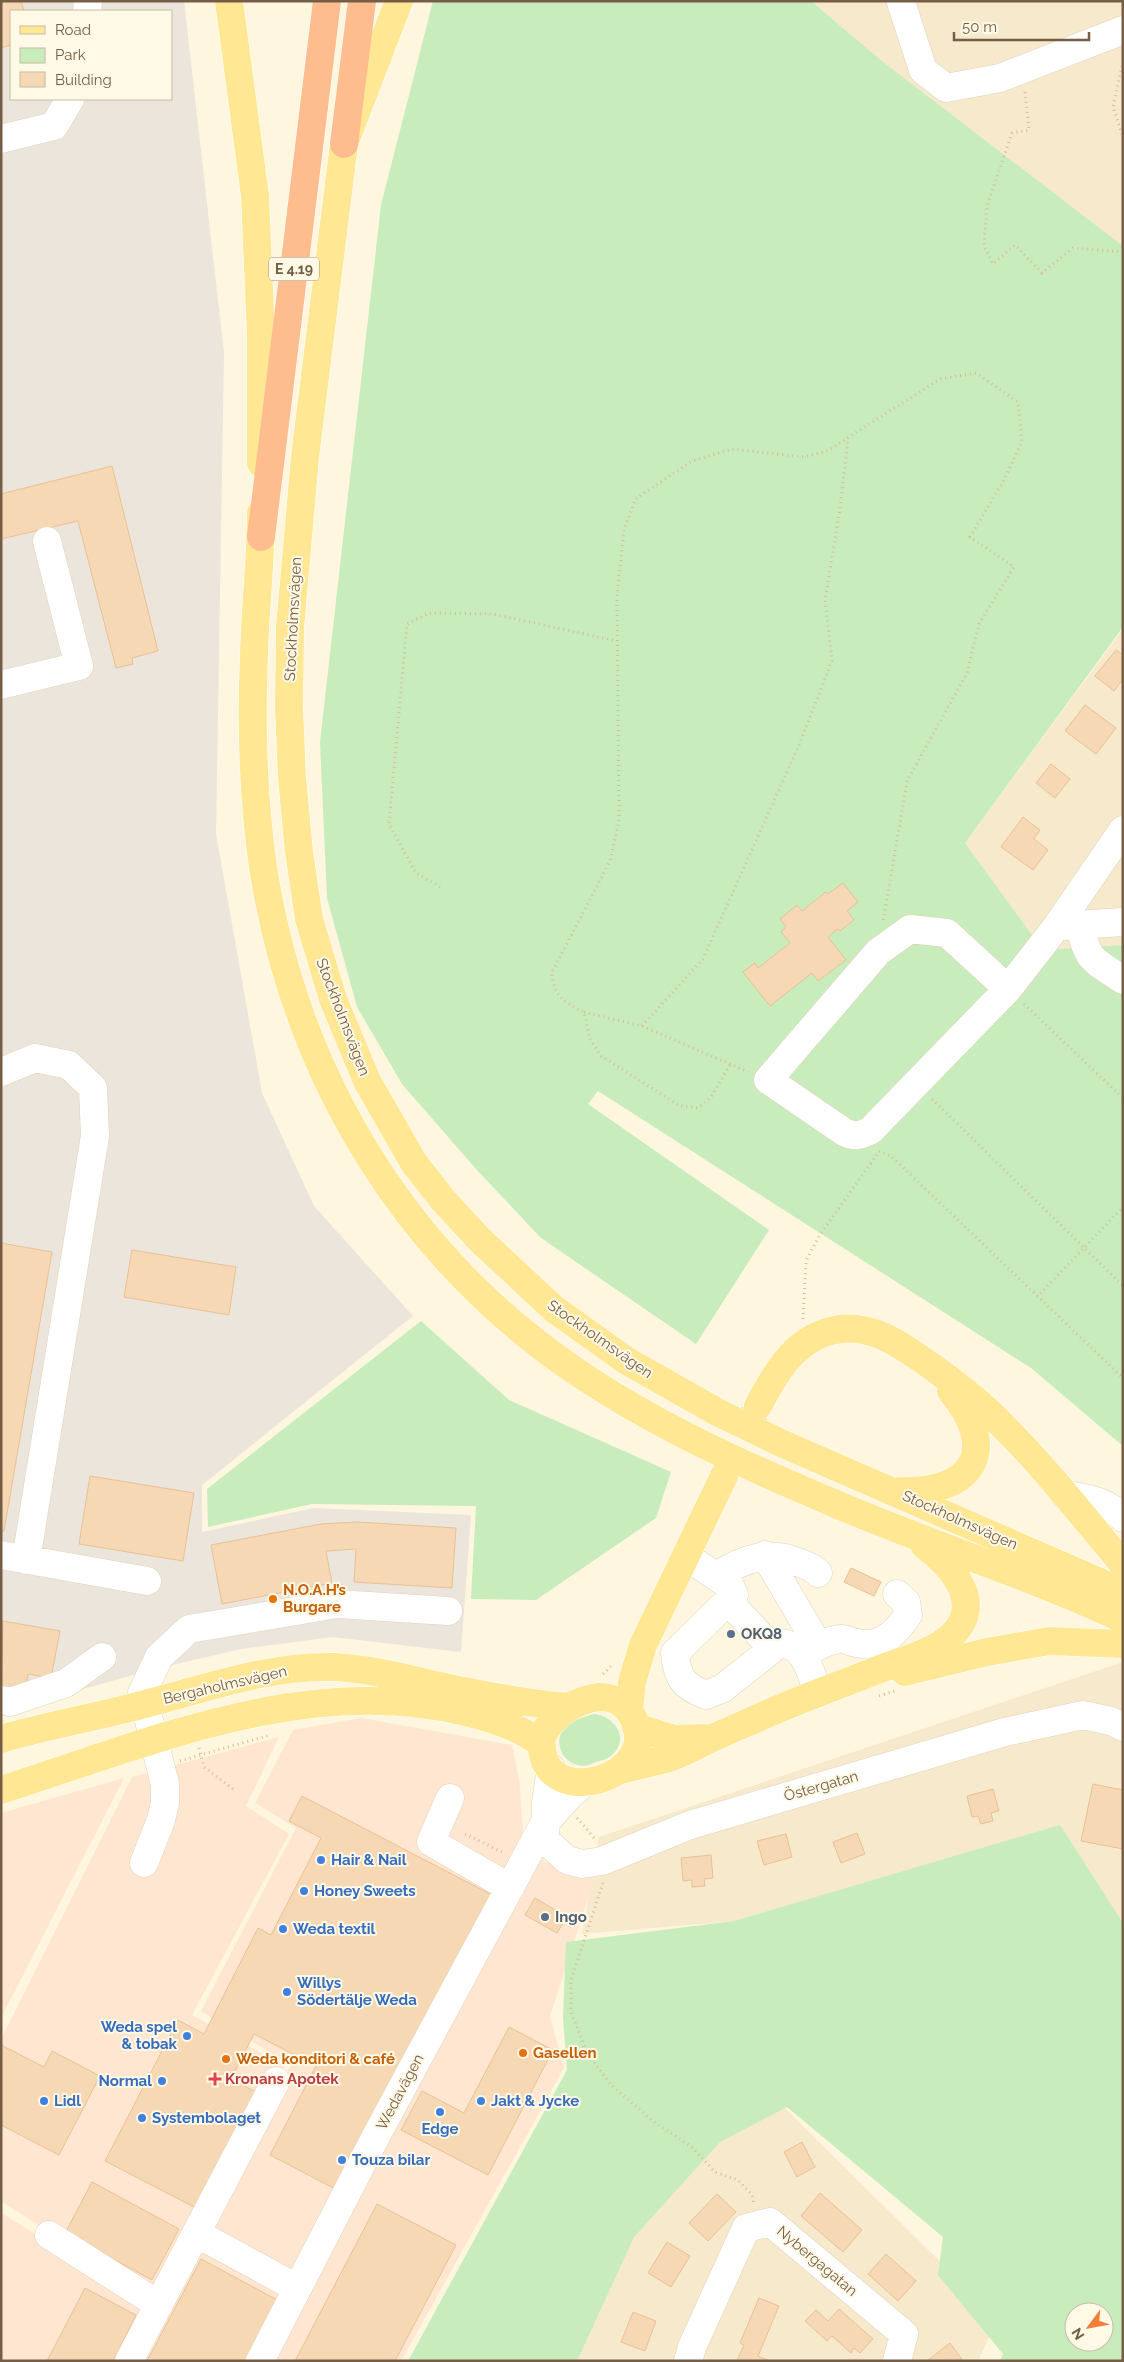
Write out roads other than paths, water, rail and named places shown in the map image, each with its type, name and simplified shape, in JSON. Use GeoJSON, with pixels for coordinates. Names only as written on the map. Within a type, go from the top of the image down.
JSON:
{"type":"FeatureCollection","features":[{"type":"Feature","properties":{"kind":"highway","name":"E 4.19"},"geometry":{"type":"LineString","coordinates":[[261,536],[327,1]]}},
{"type":"Feature","properties":{"kind":"highway","name":"E 4.19"},"geometry":{"type":"LineString","coordinates":[[344,144],[362,1]]}},
{"type":"Feature","properties":{"kind":"main road","name":"Stockholmsvägen"},"geometry":{"type":"LineString","coordinates":[[229,1],[255,196],[259,258],[261,536],[254,646],[252,728],[263,865],[274,923],[300,1017],[320,1066],[365,1152],[393,1195],[426,1237],[493,1306],[550,1353],[590,1381],[678,1432],[759,1471],[911,1536],[999,1567],[1123,1619]]}},
{"type":"Feature","properties":{"kind":"main road","name":"Stockholmsvägen"},"geometry":{"type":"LineString","coordinates":[[399,1],[344,144],[297,537],[290,628],[289,707],[292,778],[299,852],[309,918],[333,999],[367,1081],[414,1163],[480,1240],[554,1308],[627,1361],[717,1412],[783,1444],[1123,1592]]}},
{"type":"Feature","properties":{"kind":"main road"},"geometry":{"type":"LineString","coordinates":[[758,1406],[780,1368],[799,1347],[824,1333],[842,1328],[860,1329],[883,1335],[906,1348],[962,1389],[1002,1424],[1123,1564]]}},
{"type":"Feature","properties":{"kind":"main road"},"geometry":{"type":"LineString","coordinates":[[893,1491],[919,1491],[947,1486],[968,1470],[974,1460],[975,1440],[969,1417],[931,1366]]}},
{"type":"Feature","properties":{"kind":"main road"},"geometry":{"type":"LineString","coordinates":[[620,1770],[627,1764],[636,1746],[632,1682],[643,1645],[724,1476]]}},
{"type":"Feature","properties":{"kind":"main road"},"geometry":{"type":"LineString","coordinates":[[1,1790],[157,1753],[269,1709],[341,1700],[390,1700],[444,1707],[492,1719],[516,1728],[546,1756],[565,1779],[583,1784],[620,1770],[671,1757],[696,1748],[715,1737],[937,1645],[950,1637],[959,1627],[966,1602],[963,1590],[947,1565],[911,1536]]}},
{"type":"Feature","properties":{"kind":"main road"},"geometry":{"type":"LineString","coordinates":[[828,1690],[1019,1645],[1049,1641],[1123,1644]]}},
{"type":"Feature","properties":{"kind":"main road"},"geometry":{"type":"LineString","coordinates":[[599,1697],[643,1645]]}},
{"type":"Feature","properties":{"kind":"main road","name":"Bergaholmsvägen"},"geometry":{"type":"LineString","coordinates":[[1,1739],[144,1705],[252,1676],[312,1667],[374,1672],[484,1695],[569,1707]]}},
{"type":"Feature","properties":{"kind":"main road"},"geometry":{"type":"LineString","coordinates":[[546,1756],[542,1736],[546,1728],[569,1707],[590,1698],[599,1697],[616,1700],[633,1719],[674,1739],[715,1737]]}},
{"type":"Feature","properties":{"kind":"street"},"geometry":{"type":"LineString","coordinates":[[901,2],[923,70],[946,88],[1000,78],[1123,30]]}},
{"type":"Feature","properties":{"kind":"street"},"geometry":{"type":"LineString","coordinates":[[1,139],[54,126],[69,100]]}},
{"type":"Feature","properties":{"kind":"street"},"geometry":{"type":"LineString","coordinates":[[1,685],[79,666],[48,541]]}},
{"type":"Feature","properties":{"kind":"street"},"geometry":{"type":"LineString","coordinates":[[1008,989],[947,933],[910,929],[878,952],[768,1080],[852,1136],[862,1135],[870,1130],[916,1084],[1008,989],[1068,926],[1123,830]]}},
{"type":"Feature","properties":{"kind":"street"},"geometry":{"type":"LineString","coordinates":[[1068,926],[1123,922]]}},
{"type":"Feature","properties":{"kind":"street"},"geometry":{"type":"LineString","coordinates":[[1068,926],[1091,958],[1123,980]]}},
{"type":"Feature","properties":{"kind":"street"},"geometry":{"type":"LineString","coordinates":[[1,1072],[35,1058],[69,1065],[93,1088],[94,1136],[14,1557],[147,1581]]}},
{"type":"Feature","properties":{"kind":"street"},"geometry":{"type":"LineString","coordinates":[[1065,1495],[1101,1501],[1114,1509],[1123,1518]]}},
{"type":"Feature","properties":{"kind":"street"},"geometry":{"type":"LineString","coordinates":[[716,1576],[737,1563],[765,1555],[810,1565],[818,1573]]}},
{"type":"Feature","properties":{"kind":"street"},"geometry":{"type":"LineString","coordinates":[[765,1555],[811,1650],[828,1690]]}},
{"type":"Feature","properties":{"kind":"street"},"geometry":{"type":"LineString","coordinates":[[686,1556],[730,1586],[734,1595],[675,1653],[676,1672],[689,1688],[706,1695],[723,1688],[772,1648],[780,1644],[790,1644],[811,1650],[842,1639],[859,1644],[878,1643],[895,1633],[908,1615],[906,1602],[897,1594]]}},
{"type":"Feature","properties":{"kind":"street"},"geometry":{"type":"LineString","coordinates":[[729,1602],[772,1648]]}},
{"type":"Feature","properties":{"kind":"street"},"geometry":{"type":"LineString","coordinates":[[144,1863],[154,1842],[165,1803],[165,1784],[142,1693],[159,1657],[189,1629],[338,1604],[448,1611]]}},
{"type":"Feature","properties":{"kind":"street"},"geometry":{"type":"LineString","coordinates":[[1,1700],[10,1702],[66,1683],[102,1657]]}},
{"type":"Feature","properties":{"kind":"street","name":"Östergatan"},"geometry":{"type":"LineString","coordinates":[[546,1756],[545,1840],[567,1860],[582,1864],[602,1861],[690,1825],[1005,1732],[1083,1715],[1111,1721],[1123,1727]]}},
{"type":"Feature","properties":{"kind":"street"},"geometry":{"type":"LineString","coordinates":[[544,1824],[564,1801],[583,1784]]}},
{"type":"Feature","properties":{"kind":"street"},"geometry":{"type":"LineString","coordinates":[[445,1810],[431,1842],[510,1888]]}},
{"type":"Feature","properties":{"kind":"street","name":"Wedavägen"},"geometry":{"type":"LineString","coordinates":[[260,2361],[544,1824]]}},
{"type":"Feature","properties":{"kind":"street"},"geometry":{"type":"LineString","coordinates":[[129,2361],[276,2081]]}},
{"type":"Feature","properties":{"kind":"street","name":"Nybergagatan"},"geometry":{"type":"LineString","coordinates":[[688,2361],[692,2348],[746,2228],[755,2224],[770,2222],[904,2334],[897,2361]]}},
{"type":"Feature","properties":{"kind":"street"},"geometry":{"type":"LineString","coordinates":[[196,2233],[297,2288]]}},
{"type":"Feature","properties":{"kind":"street"},"geometry":{"type":"LineString","coordinates":[[49,2235],[159,2305]]}},
{"type":"Feature","properties":{"kind":"tunnel"},"geometry":{"type":"LineString","coordinates":[[724,1476],[758,1406]]}},
{"type":"Feature","properties":{"kind":"place","name":"N.O.A.H’s Burgare"},"geometry":{"type":"Point","coordinates":[273,1599]}},
{"type":"Feature","properties":{"kind":"place","name":"OKQ8"},"geometry":{"type":"Point","coordinates":[731,1634]}},
{"type":"Feature","properties":{"kind":"place","name":"Hair & Nail"},"geometry":{"type":"Point","coordinates":[321,1860]}},
{"type":"Feature","properties":{"kind":"place","name":"Honey Sweets"},"geometry":{"type":"Point","coordinates":[304,1891]}},
{"type":"Feature","properties":{"kind":"place","name":"Ingo"},"geometry":{"type":"Point","coordinates":[545,1917]}},
{"type":"Feature","properties":{"kind":"place","name":"Weda textil"},"geometry":{"type":"Point","coordinates":[283,1929]}},
{"type":"Feature","properties":{"kind":"place","name":"Willys Södertälje Weda"},"geometry":{"type":"Point","coordinates":[287,1992]}},
{"type":"Feature","properties":{"kind":"place","name":"Weda spel & tobak"},"geometry":{"type":"Point","coordinates":[187,2036]}},
{"type":"Feature","properties":{"kind":"place","name":"Gasellen"},"geometry":{"type":"Point","coordinates":[523,2053]}},
{"type":"Feature","properties":{"kind":"place","name":"Weda konditori & café"},"geometry":{"type":"Point","coordinates":[226,2059]}},
{"type":"Feature","properties":{"kind":"place","name":"Kronans Apotek"},"geometry":{"type":"Point","coordinates":[215,2079]}},
{"type":"Feature","properties":{"kind":"place","name":"Normal"},"geometry":{"type":"Point","coordinates":[162,2081]}},
{"type":"Feature","properties":{"kind":"place","name":"Lidl"},"geometry":{"type":"Point","coordinates":[44,2101]}},
{"type":"Feature","properties":{"kind":"place","name":"Jakt & Jycke"},"geometry":{"type":"Point","coordinates":[481,2101]}},
{"type":"Feature","properties":{"kind":"place","name":"Edge"},"geometry":{"type":"Point","coordinates":[440,2112]}},
{"type":"Feature","properties":{"kind":"place","name":"Systembolaget"},"geometry":{"type":"Point","coordinates":[142,2118]}},
{"type":"Feature","properties":{"kind":"place","name":"Touza bilar"},"geometry":{"type":"Point","coordinates":[342,2160]}}]}
